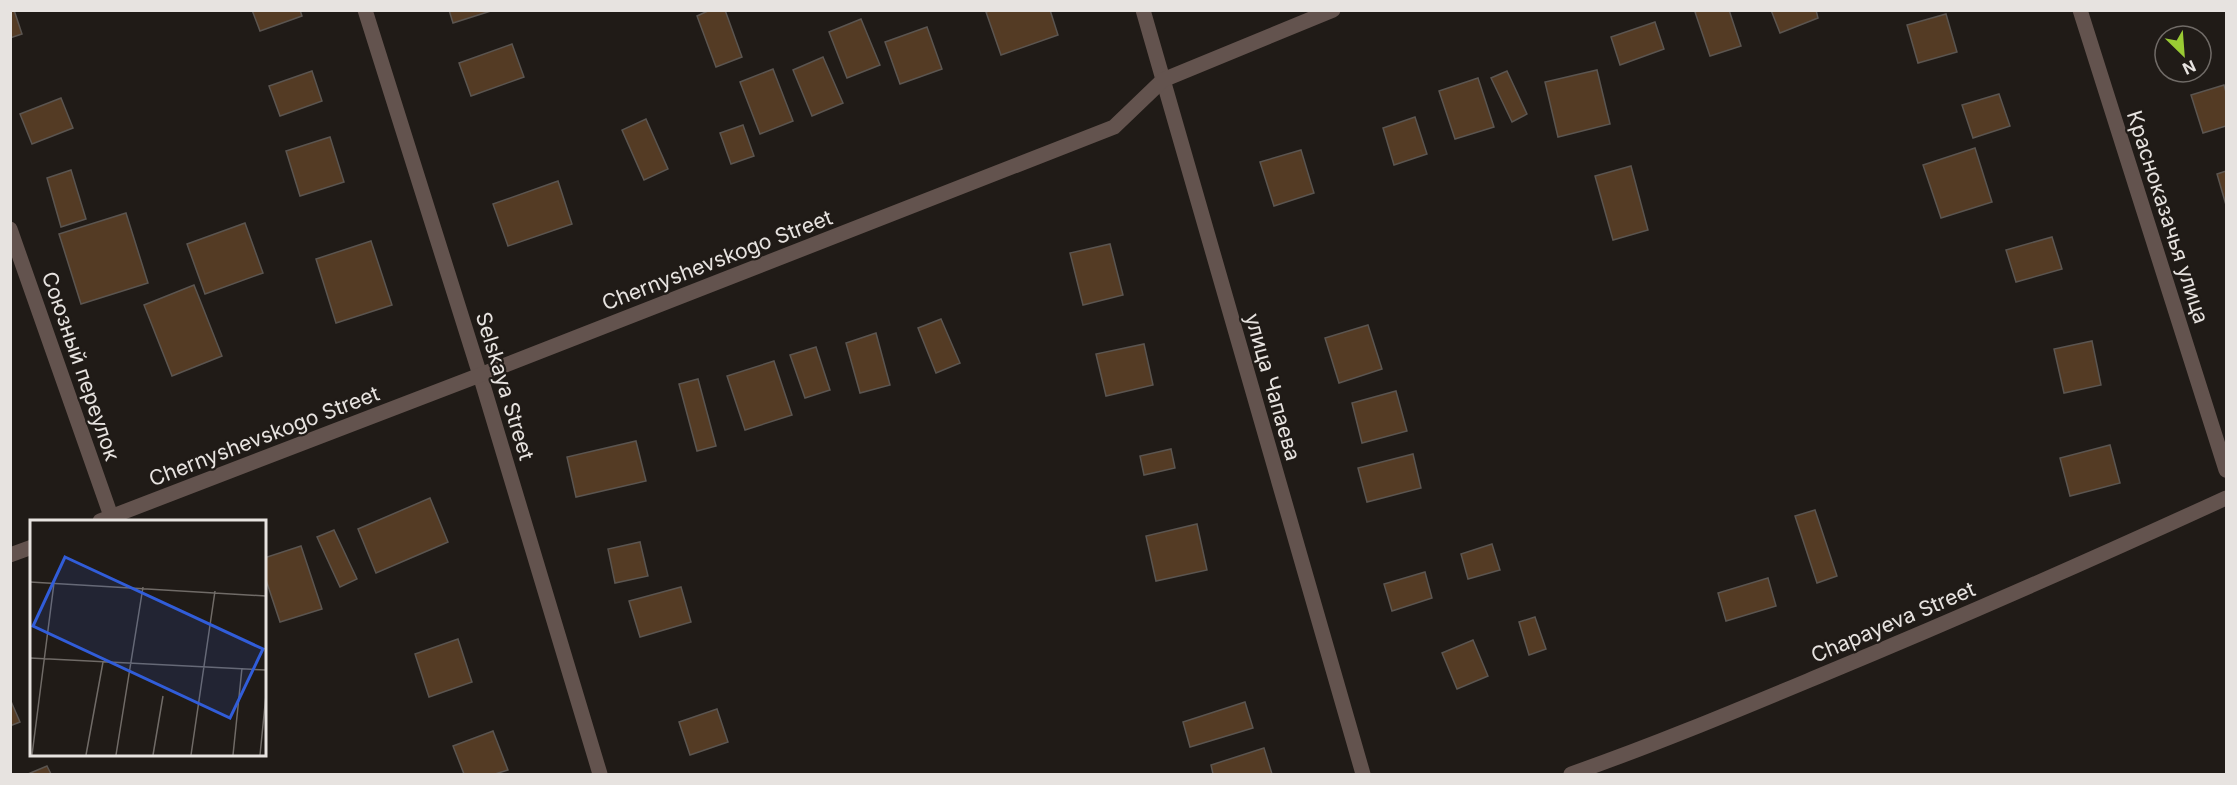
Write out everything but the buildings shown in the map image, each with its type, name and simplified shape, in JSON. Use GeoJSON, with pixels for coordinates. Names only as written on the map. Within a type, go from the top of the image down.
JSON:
{"type":"FeatureCollection","features":[{"type":"Feature","properties":{"kind":"street","name":"Selskaya Street"},"geometry":{"type":"LineString","coordinates":[[365,10],[480,375],[600,774]]}},
{"type":"Feature","properties":{"kind":"street","name":"улица Чапаева"},"geometry":{"type":"LineString","coordinates":[[1143,10],[1363,774]]}},
{"type":"Feature","properties":{"kind":"street","name":"Chernyshevskogo Street"},"geometry":{"type":"LineString","coordinates":[[105,519],[1114,127],[1163,80],[1333,10]]}},
{"type":"Feature","properties":{"kind":"street","name":"Красноказачья улица"},"geometry":{"type":"LineString","coordinates":[[2080,10],[2226,470]]}},
{"type":"Feature","properties":{"kind":"street","name":"Союзный переулок"},"geometry":{"type":"LineString","coordinates":[[10,229],[105,519]]}},
{"type":"Feature","properties":{"kind":"street","name":"Chapayeva Street"},"geometry":{"type":"LineString","coordinates":[[1571,774],[1653,745],[1866,657],[2071,569],[2226,498]]}},
{"type":"Feature","properties":{"kind":"street"},"geometry":{"type":"LineString","coordinates":[[10,555],[30,548]]}}]}
